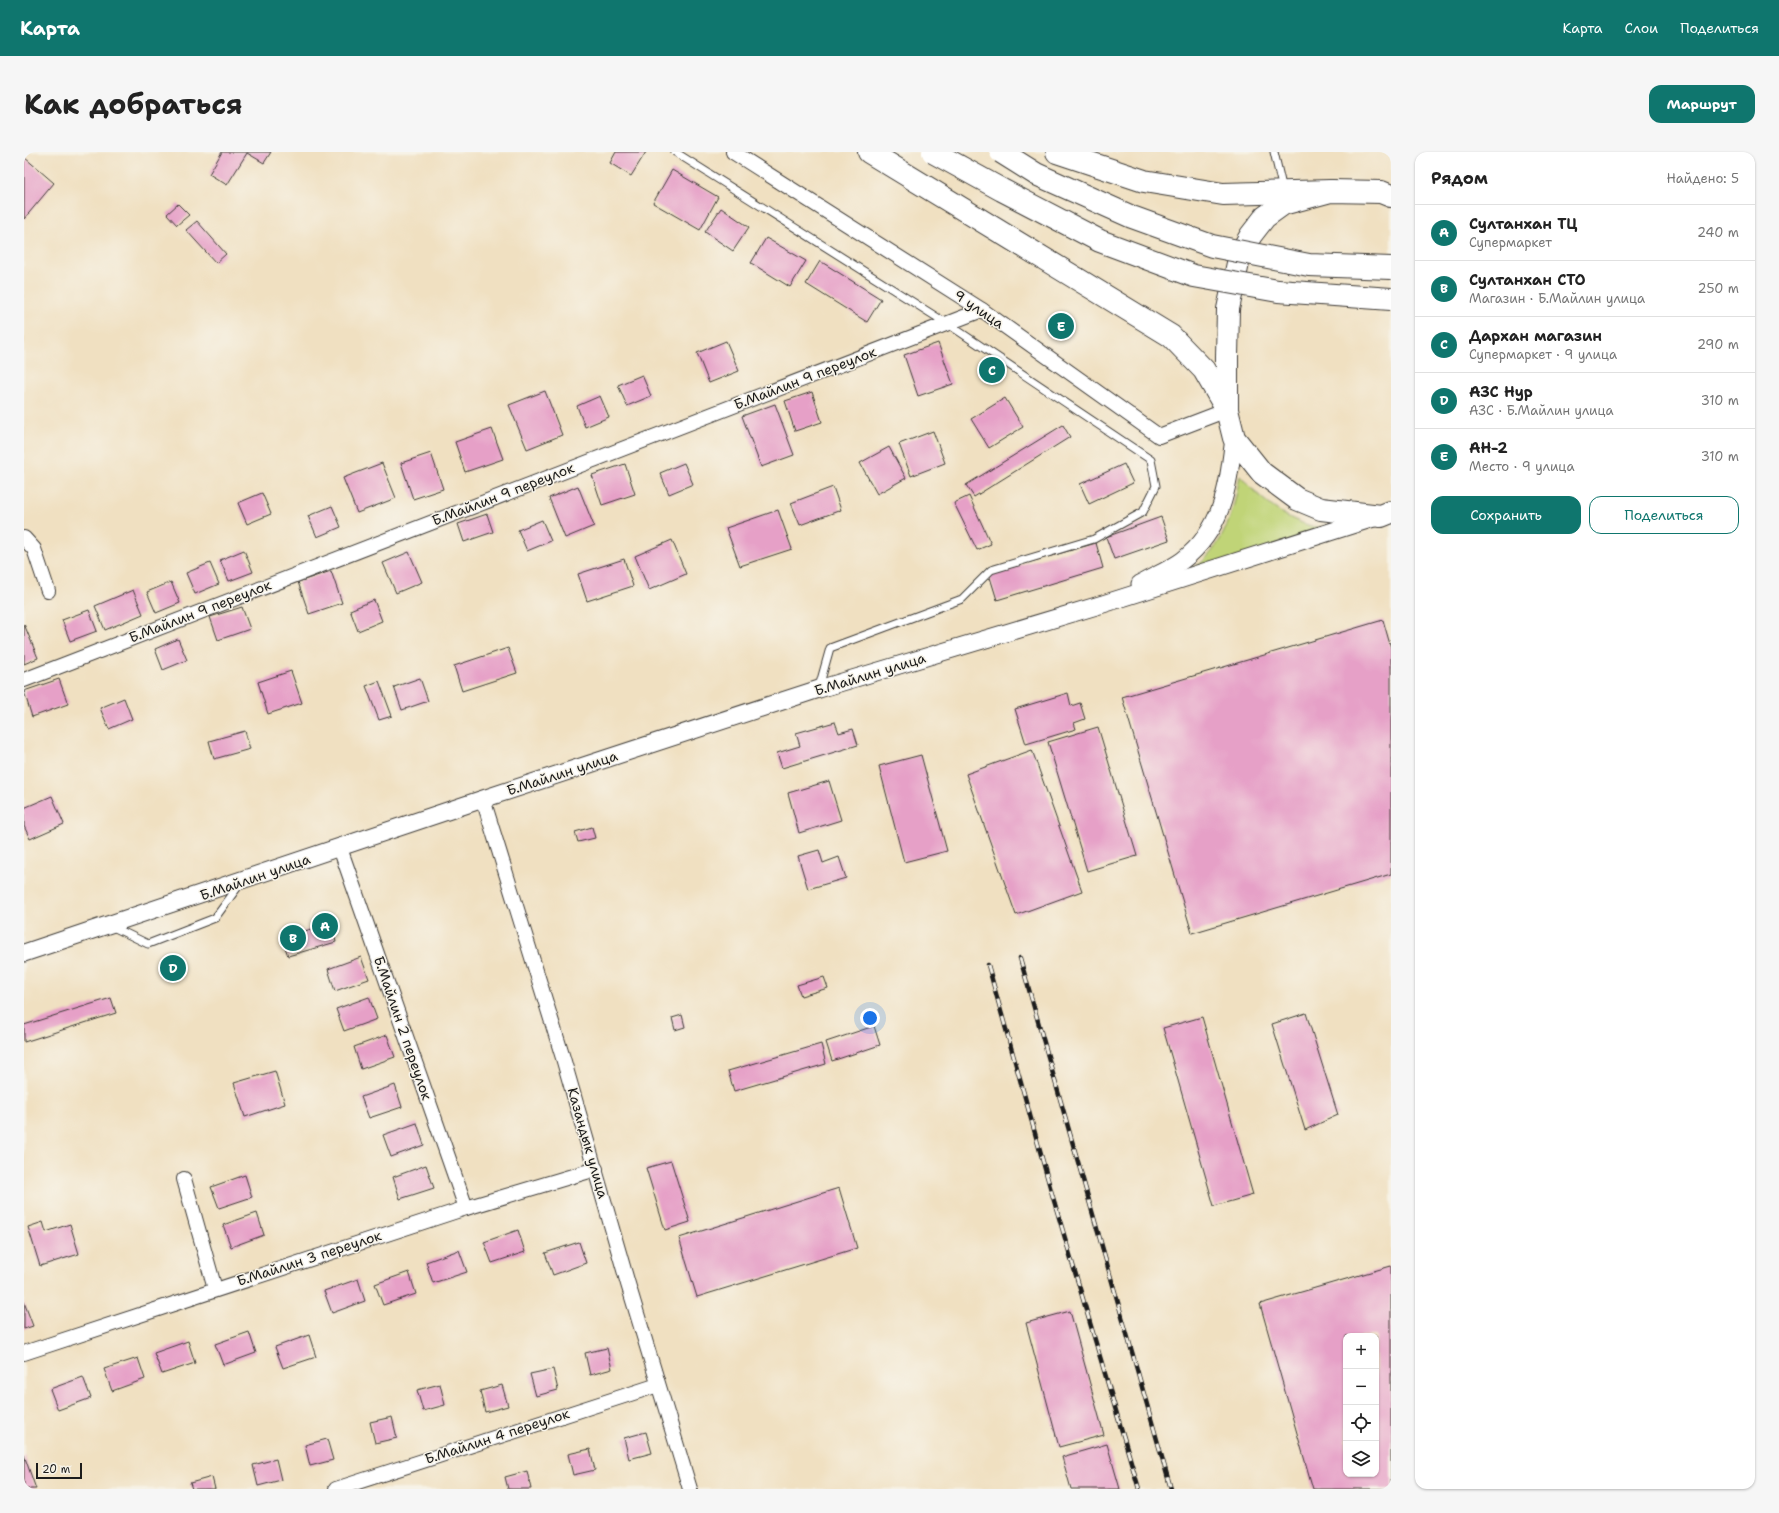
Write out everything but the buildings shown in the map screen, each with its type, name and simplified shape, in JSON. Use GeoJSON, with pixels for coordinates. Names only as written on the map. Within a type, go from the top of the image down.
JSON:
{"type":"FeatureCollection","features":[{"type":"Feature","properties":{"kind":"main road"},"geometry":{"type":"LineString","coordinates":[[869,152],[1171,336],[1204,370],[1227,410]]}},
{"type":"Feature","properties":{"kind":"main road"},"geometry":{"type":"LineString","coordinates":[[934,152],[1002,190],[1100,241],[1194,276],[1278,291],[1391,299]]}},
{"type":"Feature","properties":{"kind":"main road"},"geometry":{"type":"LineString","coordinates":[[1001,152],[1036,174],[1132,217],[1212,246],[1309,265],[1391,268]]}},
{"type":"Feature","properties":{"kind":"main road"},"geometry":{"type":"LineString","coordinates":[[1057,152],[1144,181],[1223,194],[1388,190]]}},
{"type":"Feature","properties":{"kind":"main road"},"geometry":{"type":"LineString","coordinates":[[1331,191],[1283,204],[1265,217],[1251,235],[1240,254],[1228,309],[1227,410],[1234,438],[1262,473],[1297,499],[1321,509],[1386,514]]}},
{"type":"Feature","properties":{"kind":"street","name":"9 улица"},"geometry":{"type":"LineString","coordinates":[[733,152],[982,310],[1159,436],[1227,410]]}},
{"type":"Feature","properties":{"kind":"street","name":"Б.Майлин 9 переулок"},"geometry":{"type":"LineString","coordinates":[[24,680],[982,310]]}},
{"type":"Feature","properties":{"kind":"street"},"geometry":{"type":"LineString","coordinates":[[1103,604],[1182,560],[1206,537],[1216,522],[1228,485],[1234,438]]}},
{"type":"Feature","properties":{"kind":"street"},"geometry":{"type":"LineString","coordinates":[[1103,604],[1386,514]]}},
{"type":"Feature","properties":{"kind":"street"},"geometry":{"type":"LineString","coordinates":[[24,538],[34,549],[48,591]]}},
{"type":"Feature","properties":{"kind":"street","name":"Б.Майлин улица"},"geometry":{"type":"LineString","coordinates":[[24,953],[483,799],[819,689],[1103,604]]}},
{"type":"Feature","properties":{"kind":"street","name":"Казандык улица"},"geometry":{"type":"LineString","coordinates":[[483,799],[596,1169],[628,1284],[690,1489]]}},
{"type":"Feature","properties":{"kind":"street","name":"Б.Майлин 2 переулок"},"geometry":{"type":"LineString","coordinates":[[340,848],[466,1208]]}},
{"type":"Feature","properties":{"kind":"street","name":"Б.Майлин 3 переулок"},"geometry":{"type":"LineString","coordinates":[[24,1352],[466,1208],[596,1169]]}},
{"type":"Feature","properties":{"kind":"street"},"geometry":{"type":"LineString","coordinates":[[184,1179],[215,1289]]}},
{"type":"Feature","properties":{"kind":"street","name":"Б.Майлин 4 переулок"},"geometry":{"type":"LineString","coordinates":[[336,1489],[658,1385]]}},
{"type":"Feature","properties":{"kind":"lane"},"geometry":{"type":"LineString","coordinates":[[674,152],[947,323],[1151,460],[1156,486],[1143,512],[1094,539],[991,570],[962,598],[830,648],[819,689]]}},
{"type":"Feature","properties":{"kind":"lane"},"geometry":{"type":"LineString","coordinates":[[1274,152],[1284,192]]}},
{"type":"Feature","properties":{"kind":"lane"},"geometry":{"type":"LineString","coordinates":[[108,926],[148,944],[215,918],[242,881]]}},
{"type":"Feature","properties":{"kind":"green space"},"geometry":{"type":"Polygon","coordinates":[[[1240,475],[1262,498],[1284,514],[1308,525],[1339,533],[1165,586],[1201,563],[1217,544],[1232,511],[1240,475]]]}},
{"type":"Feature","properties":{"kind":"railway"},"geometry":{"type":"LineString","coordinates":[[1020,958],[1171,1489]]}},
{"type":"Feature","properties":{"kind":"railway"},"geometry":{"type":"LineString","coordinates":[[988,965],[1052,1194],[1139,1489]]}},
{"type":"Feature","properties":{"kind":"place","name":"АН-2"},"geometry":{"type":"Point","coordinates":[1061,326]}},
{"type":"Feature","properties":{"kind":"place","name":"Дархан магазин"},"geometry":{"type":"Point","coordinates":[992,370]}},
{"type":"Feature","properties":{"kind":"place","name":"Султанхан ТЦ"},"geometry":{"type":"Point","coordinates":[325,926]}},
{"type":"Feature","properties":{"kind":"place","name":"Султанхан СТО"},"geometry":{"type":"Point","coordinates":[293,938]}},
{"type":"Feature","properties":{"kind":"place","name":"АЗС Нур"},"geometry":{"type":"Point","coordinates":[173,968]}}]}
